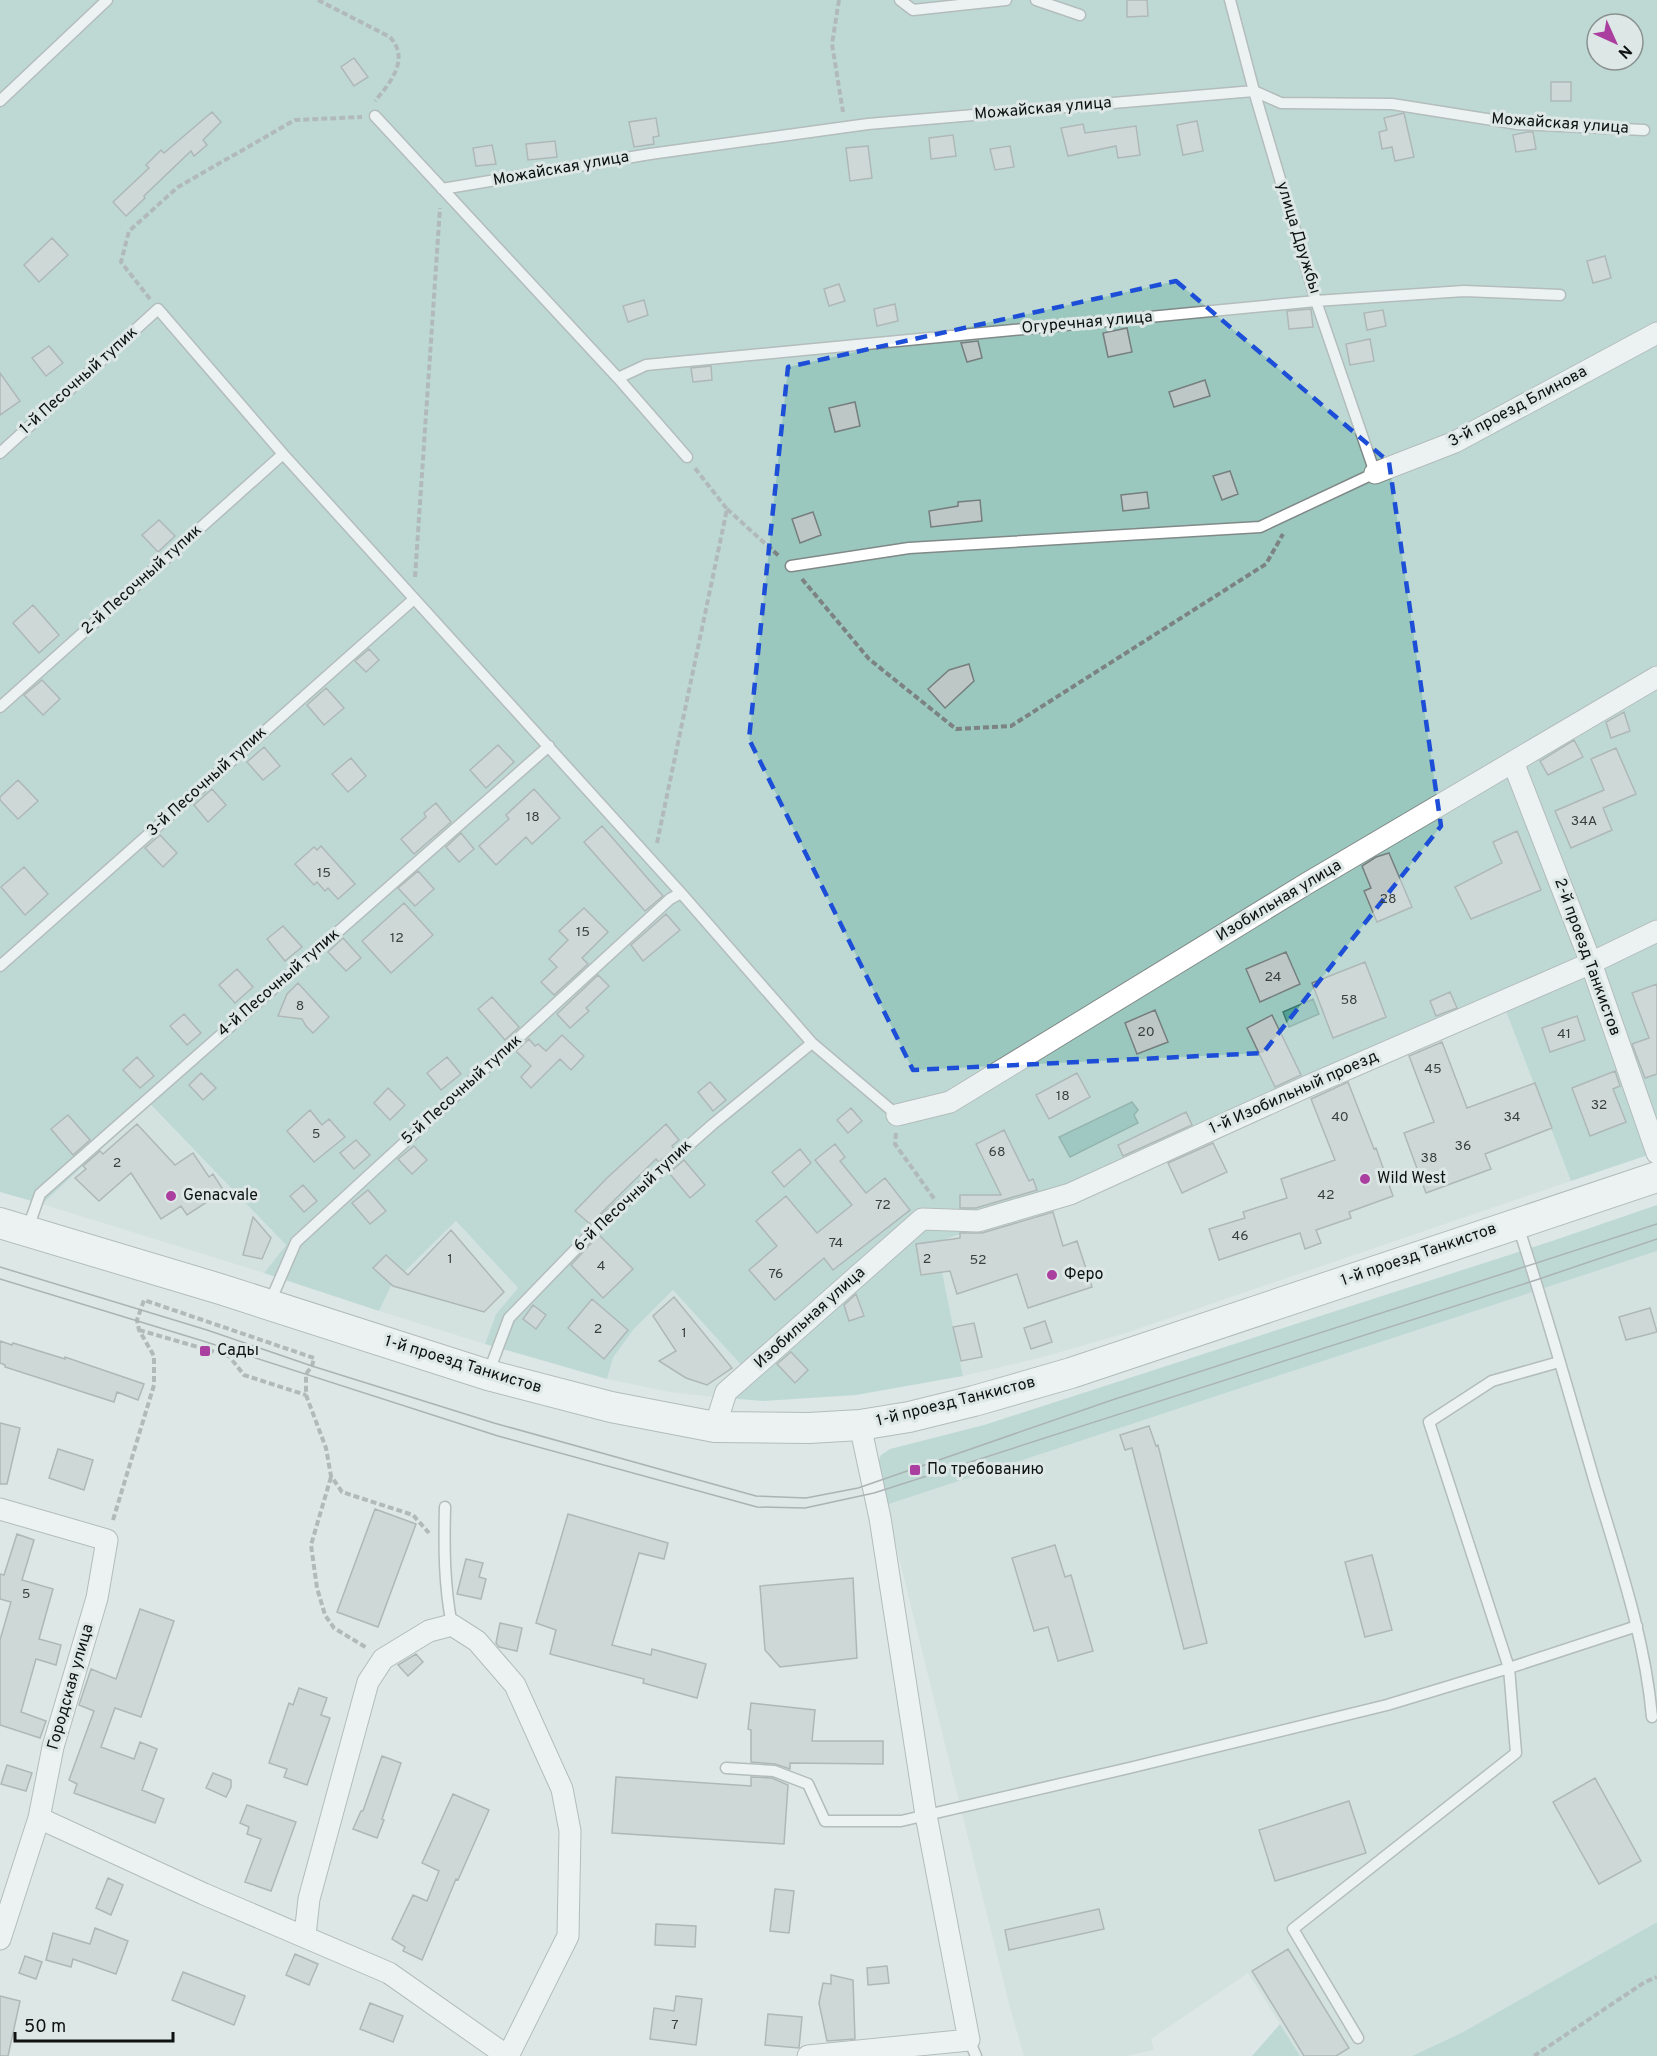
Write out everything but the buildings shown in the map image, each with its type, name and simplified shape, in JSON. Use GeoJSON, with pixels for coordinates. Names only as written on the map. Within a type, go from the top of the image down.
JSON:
{"type":"FeatureCollection","features":[{"type":"Feature","properties":{"kind":"main road","name":"1-й проезд Танкистов"},"geometry":{"type":"LineString","coordinates":[[13,1227],[488,1375],[611,1407],[715,1427],[809,1428],[860,1425],[909,1417],[1071,1373],[1516,1222],[1657,1177]]}},
{"type":"Feature","properties":{"kind":"street","name":"3-й проезд Блинова"},"geometry":{"type":"LineString","coordinates":[[1375,473],[1455,442],[1657,333]]}},
{"type":"Feature","properties":{"kind":"street","name":"Изобильная улица"},"geometry":{"type":"LineString","coordinates":[[897,1115],[950,1102],[1296,891],[1657,677]]}},
{"type":"Feature","properties":{"kind":"street","name":"2-й проезд Танкистов"},"geometry":{"type":"LineString","coordinates":[[1513,762],[1591,963],[1657,1153]]}},
{"type":"Feature","properties":{"kind":"street","name":"1-й Изобильный проезд"},"geometry":{"type":"LineString","coordinates":[[931,1220],[978,1221],[1070,1194],[1308,1086],[1591,963],[1657,931]]}},
{"type":"Feature","properties":{"kind":"street","name":"Изобильная улица"},"geometry":{"type":"LineString","coordinates":[[715,1427],[726,1392],[931,1220]]}},
{"type":"Feature","properties":{"kind":"street"},"geometry":{"type":"LineString","coordinates":[[808,2056],[972,2048],[926,1815],[880,1518],[860,1425]]}},
{"type":"Feature","properties":{"kind":"street"},"geometry":{"type":"LineString","coordinates":[[0,1509],[106,1540]]}},
{"type":"Feature","properties":{"kind":"street","name":"Городская улица"},"geometry":{"type":"LineString","coordinates":[[0,1938],[39,1818],[53,1747],[97,1598],[106,1540]]}},
{"type":"Feature","properties":{"kind":"street"},"geometry":{"type":"LineString","coordinates":[[39,1818],[389,1973],[507,2056],[568,1936],[570,1831],[562,1790],[514,1685],[477,1641],[452,1625],[429,1631],[383,1659],[368,1682],[309,1899],[305,1935]]}},
{"type":"Feature","properties":{"kind":"lane"},"geometry":{"type":"LineString","coordinates":[[0,101],[107,0]]}},
{"type":"Feature","properties":{"kind":"lane"},"geometry":{"type":"LineString","coordinates":[[900,0],[913,10],[1006,0]]}},
{"type":"Feature","properties":{"kind":"lane"},"geometry":{"type":"LineString","coordinates":[[1036,0],[1080,15]]}},
{"type":"Feature","properties":{"kind":"lane","name":"улица Дружбы"},"geometry":{"type":"LineString","coordinates":[[1230,0],[1254,91],[1316,301],[1375,473]]}},
{"type":"Feature","properties":{"kind":"lane","name":"Можайская улица"},"geometry":{"type":"LineString","coordinates":[[442,189],[650,154],[846,127],[1254,91],[1281,103],[1392,104],[1518,124],[1644,130]]}},
{"type":"Feature","properties":{"kind":"lane"},"geometry":{"type":"LineString","coordinates":[[375,116],[618,378],[687,457]]}},
{"type":"Feature","properties":{"kind":"lane","name":"Огуречная улица"},"geometry":{"type":"LineString","coordinates":[[618,378],[646,365],[1316,301],[1464,291],[1560,295]]}},
{"type":"Feature","properties":{"kind":"lane"},"geometry":{"type":"LineString","coordinates":[[158,309],[283,454],[549,746],[812,1043],[897,1115]]}},
{"type":"Feature","properties":{"kind":"lane","name":"1-й Песочный тупик"},"geometry":{"type":"LineString","coordinates":[[0,453],[158,309]]}},
{"type":"Feature","properties":{"kind":"lane","name":"2-й Песочный тупик"},"geometry":{"type":"LineString","coordinates":[[0,707],[283,454]]}},
{"type":"Feature","properties":{"kind":"lane"},"geometry":{"type":"LineString","coordinates":[[791,566],[909,548],[1260,527],[1375,473]]}},
{"type":"Feature","properties":{"kind":"lane","name":"3-й Песочный тупик"},"geometry":{"type":"LineString","coordinates":[[0,966],[414,599]]}},
{"type":"Feature","properties":{"kind":"lane","name":"4-й Песочный тупик"},"geometry":{"type":"LineString","coordinates":[[13,1227],[40,1194],[549,746]]}},
{"type":"Feature","properties":{"kind":"lane","name":"5-й Песочный тупик"},"geometry":{"type":"LineString","coordinates":[[269,1305],[296,1242],[670,899],[681,893]]}},
{"type":"Feature","properties":{"kind":"lane","name":"6-й Песочный тупик"},"geometry":{"type":"LineString","coordinates":[[488,1375],[508,1318],[587,1238],[713,1124],[812,1043]]}},
{"type":"Feature","properties":{"kind":"lane"},"geometry":{"type":"LineString","coordinates":[[1516,1222],[1637,1626],[1649,1680],[1652,1717]]}},
{"type":"Feature","properties":{"kind":"lane"},"geometry":{"type":"LineString","coordinates":[[1358,2038],[1293,1929],[1516,1754],[1509,1668],[1429,1422],[1492,1381],[1559,1362]]}},
{"type":"Feature","properties":{"kind":"lane"},"geometry":{"type":"LineString","coordinates":[[445,1507],[444,1549],[452,1625]]}},
{"type":"Feature","properties":{"kind":"lane"},"geometry":{"type":"LineString","coordinates":[[726,1768],[774,1771],[808,1784],[825,1821],[901,1821],[1387,1705],[1637,1626]]}},
{"type":"Feature","properties":{"kind":"path"},"geometry":{"type":"LineString","coordinates":[[158,309],[121,262],[129,231],[178,187],[295,120],[375,116],[375,101],[392,82],[399,60],[398,46],[390,37],[318,0]]}},
{"type":"Feature","properties":{"kind":"path"},"geometry":{"type":"LineString","coordinates":[[838,0],[832,44],[846,127]]}},
{"type":"Feature","properties":{"kind":"path"},"geometry":{"type":"LineString","coordinates":[[414,599],[442,189]]}},
{"type":"Feature","properties":{"kind":"path"},"geometry":{"type":"LineString","coordinates":[[687,457],[727,509],[791,566],[869,659],[956,729],[1011,726],[1266,564],[1297,510]]}},
{"type":"Feature","properties":{"kind":"path"},"geometry":{"type":"LineString","coordinates":[[656,848],[727,509]]}},
{"type":"Feature","properties":{"kind":"path"},"geometry":{"type":"LineString","coordinates":[[897,1115],[895,1144],[938,1204],[931,1220]]}},
{"type":"Feature","properties":{"kind":"path"},"geometry":{"type":"LineString","coordinates":[[106,1540],[154,1385],[154,1356],[139,1330],[138,1320],[144,1300],[315,1358],[306,1374],[306,1395],[326,1448],[331,1476],[342,1492],[413,1515],[444,1549]]}},
{"type":"Feature","properties":{"kind":"path"},"geometry":{"type":"LineString","coordinates":[[139,1330],[229,1356],[244,1375],[306,1395]]}},
{"type":"Feature","properties":{"kind":"path"},"geometry":{"type":"LineString","coordinates":[[331,1476],[311,1545],[317,1588],[325,1615],[334,1628],[383,1659]]}},
{"type":"Feature","properties":{"kind":"path"},"geometry":{"type":"LineString","coordinates":[[1534,2056],[1645,1982],[1657,1977]]}},
{"type":"Feature","properties":{"kind":"highlighted area"},"geometry":{"type":"Polygon","coordinates":[[[1176,281],[1389,462],[1441,826],[1263,1053],[913,1070],[749,739],[788,367],[1176,281]]]}},
{"type":"Feature","properties":{"kind":"shaded area"},"geometry":{"type":"Polygon","coordinates":[[[0,0],[1657,0],[1657,1152],[1571,1181],[1506,1011],[1074,1199],[936,1242],[963,1376],[856,1395],[763,1401],[715,1397],[743,1367],[673,1290],[633,1330],[613,1358],[607,1379],[485,1344],[496,1314],[518,1288],[456,1221],[392,1284],[379,1311],[264,1273],[286,1245],[150,1104],[42,1204],[0,1192],[0,0]]]}},
{"type":"Feature","properties":{"kind":"shaded area"},"geometry":{"type":"Polygon","coordinates":[[[1313,999],[1319,1014],[1289,1027],[1283,1012],[1313,999]]]}},
{"type":"Feature","properties":{"kind":"shaded area"},"geometry":{"type":"Polygon","coordinates":[[[1506,1010],[1571,1181],[1123,1334],[1043,1357],[963,1376],[936,1243],[1074,1199],[1506,1010]]]}},
{"type":"Feature","properties":{"kind":"shaded area"},"geometry":{"type":"Polygon","coordinates":[[[1132,1102],[1138,1110],[1134,1115],[1138,1123],[1070,1157],[1059,1137],[1132,1102]]]}},
{"type":"Feature","properties":{"kind":"shaded area"},"geometry":{"type":"Polygon","coordinates":[[[149,1104],[286,1245],[264,1273],[42,1204],[149,1104]]]}},
{"type":"Feature","properties":{"kind":"shaded area"},"geometry":{"type":"Polygon","coordinates":[[[1657,1205],[1657,1251],[886,1505],[878,1462],[881,1455],[890,1449],[984,1425],[1657,1205]]]}},
{"type":"Feature","properties":{"kind":"shaded area"},"geometry":{"type":"Polygon","coordinates":[[[456,1221],[518,1288],[496,1314],[485,1344],[379,1311],[392,1284],[456,1221]]]}},
{"type":"Feature","properties":{"kind":"shaded area"},"geometry":{"type":"Polygon","coordinates":[[[1657,1251],[1657,1922],[1463,2032],[1412,2056],[1300,2056],[1248,1973],[1151,2039],[1154,2050],[1125,2056],[1024,2056],[1010,2008],[886,1505],[1657,1251]]]}},
{"type":"Feature","properties":{"kind":"shaded area"},"geometry":{"type":"Polygon","coordinates":[[[673,1290],[743,1367],[715,1397],[670,1392],[607,1379],[613,1358],[633,1330],[673,1290]]]}},
{"type":"Feature","properties":{"kind":"shaded area"},"geometry":{"type":"Polygon","coordinates":[[[1657,1922],[1657,2056],[1412,2056],[1463,2032],[1657,1922]]]}},
{"type":"Feature","properties":{"kind":"shaded area"},"geometry":{"type":"Polygon","coordinates":[[[1280,2024],[1300,2056],[1252,2056],[1280,2024]]]}},
{"type":"Feature","properties":{"kind":"tram line"},"geometry":{"type":"LineString","coordinates":[[0,1267],[207,1330],[312,1366],[494,1423],[756,1496],[806,1498],[858,1488],[1115,1399],[1657,1224]]}},
{"type":"Feature","properties":{"kind":"tram line"},"geometry":{"type":"LineString","coordinates":[[0,1279],[203,1341],[498,1436],[757,1507],[805,1508],[874,1493],[1657,1239]]}},
{"type":"Feature","properties":{"kind":"place","name":"Wild West"},"geometry":{"type":"Point","coordinates":[1365,1179]}},
{"type":"Feature","properties":{"kind":"place","name":"Genacvale"},"geometry":{"type":"Point","coordinates":[171,1196]}},
{"type":"Feature","properties":{"kind":"place","name":"Феро"},"geometry":{"type":"Point","coordinates":[1052,1275]}},
{"type":"Feature","properties":{"kind":"place","name":"Сады"},"geometry":{"type":"Point","coordinates":[205,1351]}},
{"type":"Feature","properties":{"kind":"place","name":"По требованию"},"geometry":{"type":"Point","coordinates":[915,1470]}}]}
